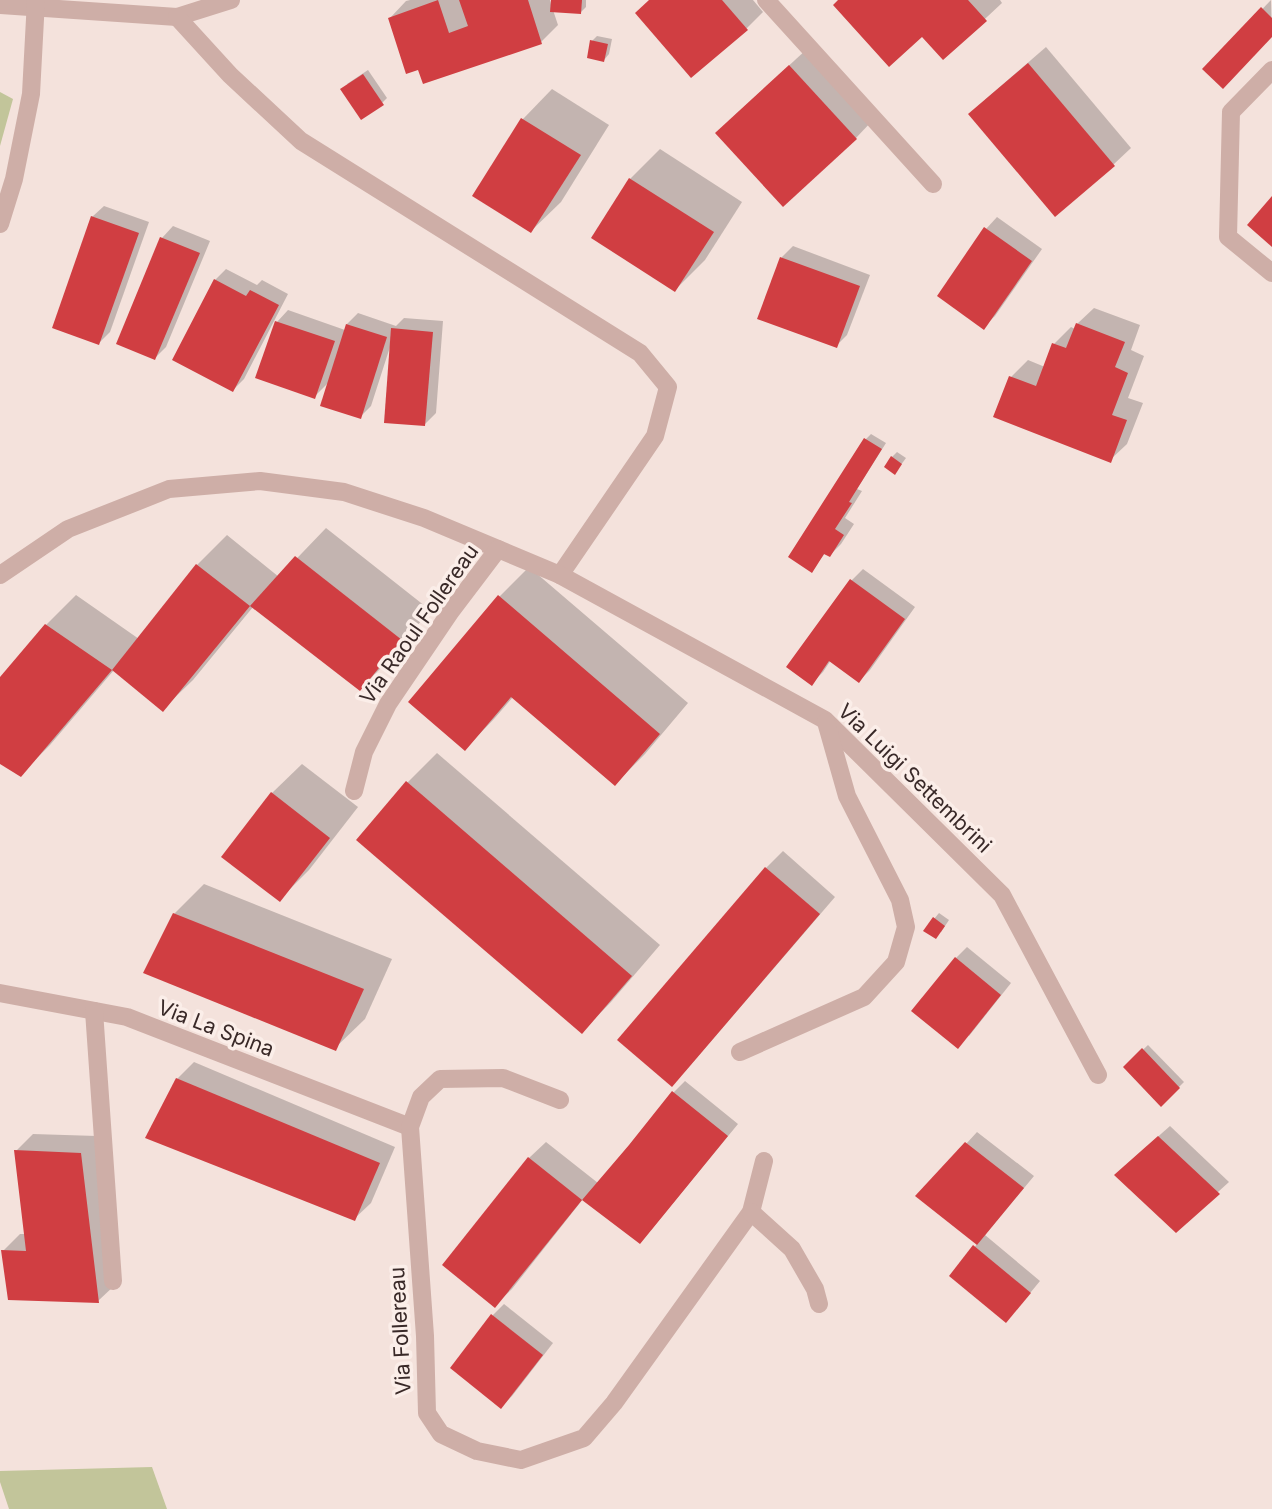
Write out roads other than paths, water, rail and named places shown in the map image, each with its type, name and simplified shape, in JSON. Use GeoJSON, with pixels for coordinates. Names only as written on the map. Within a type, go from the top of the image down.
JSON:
{"type":"FeatureCollection","features":[{"type":"Feature","properties":{"kind":"street"},"geometry":{"type":"LineString","coordinates":[[0,5],[36,4],[177,17],[231,0]]}},
{"type":"Feature","properties":{"kind":"street"},"geometry":{"type":"LineString","coordinates":[[766,0],[933,184]]}},
{"type":"Feature","properties":{"kind":"street"},"geometry":{"type":"LineString","coordinates":[[0,224],[14,178],[31,94],[36,4]]}},
{"type":"Feature","properties":{"kind":"street"},"geometry":{"type":"LineString","coordinates":[[177,17],[230,75],[300,141],[640,353],[668,387],[655,436],[560,575]]}},
{"type":"Feature","properties":{"kind":"street"},"geometry":{"type":"LineString","coordinates":[[1272,70],[1231,112],[1228,237],[1272,273]]}},
{"type":"Feature","properties":{"kind":"street","name":"Via Raoul Follereau"},"geometry":{"type":"LineString","coordinates":[[0,575],[68,528],[169,489],[260,481],[344,492],[424,518],[498,549],[451,611],[388,704],[364,752],[354,791]]}},
{"type":"Feature","properties":{"kind":"street","name":"Via Luigi Settembrini"},"geometry":{"type":"LineString","coordinates":[[498,549],[560,575],[825,720],[1002,895],[1098,1075]]}},
{"type":"Feature","properties":{"kind":"street"},"geometry":{"type":"LineString","coordinates":[[740,1052],[864,997],[896,961],[906,927],[900,900],[847,796],[825,720]]}},
{"type":"Feature","properties":{"kind":"street","name":"Via La Spina"},"geometry":{"type":"LineString","coordinates":[[0,993],[127,1017],[410,1127]]}},
{"type":"Feature","properties":{"kind":"street"},"geometry":{"type":"LineString","coordinates":[[94,1011],[113,1281]]}},
{"type":"Feature","properties":{"kind":"street","name":"Via Follereau"},"geometry":{"type":"LineString","coordinates":[[560,1100],[503,1078],[440,1079],[421,1097],[410,1127],[425,1336],[427,1413],[441,1434],[477,1451],[521,1461],[584,1438],[614,1403],[751,1212],[764,1161]]}},
{"type":"Feature","properties":{"kind":"street"},"geometry":{"type":"LineString","coordinates":[[751,1212],[792,1249],[815,1289],[819,1304]]}}]}
